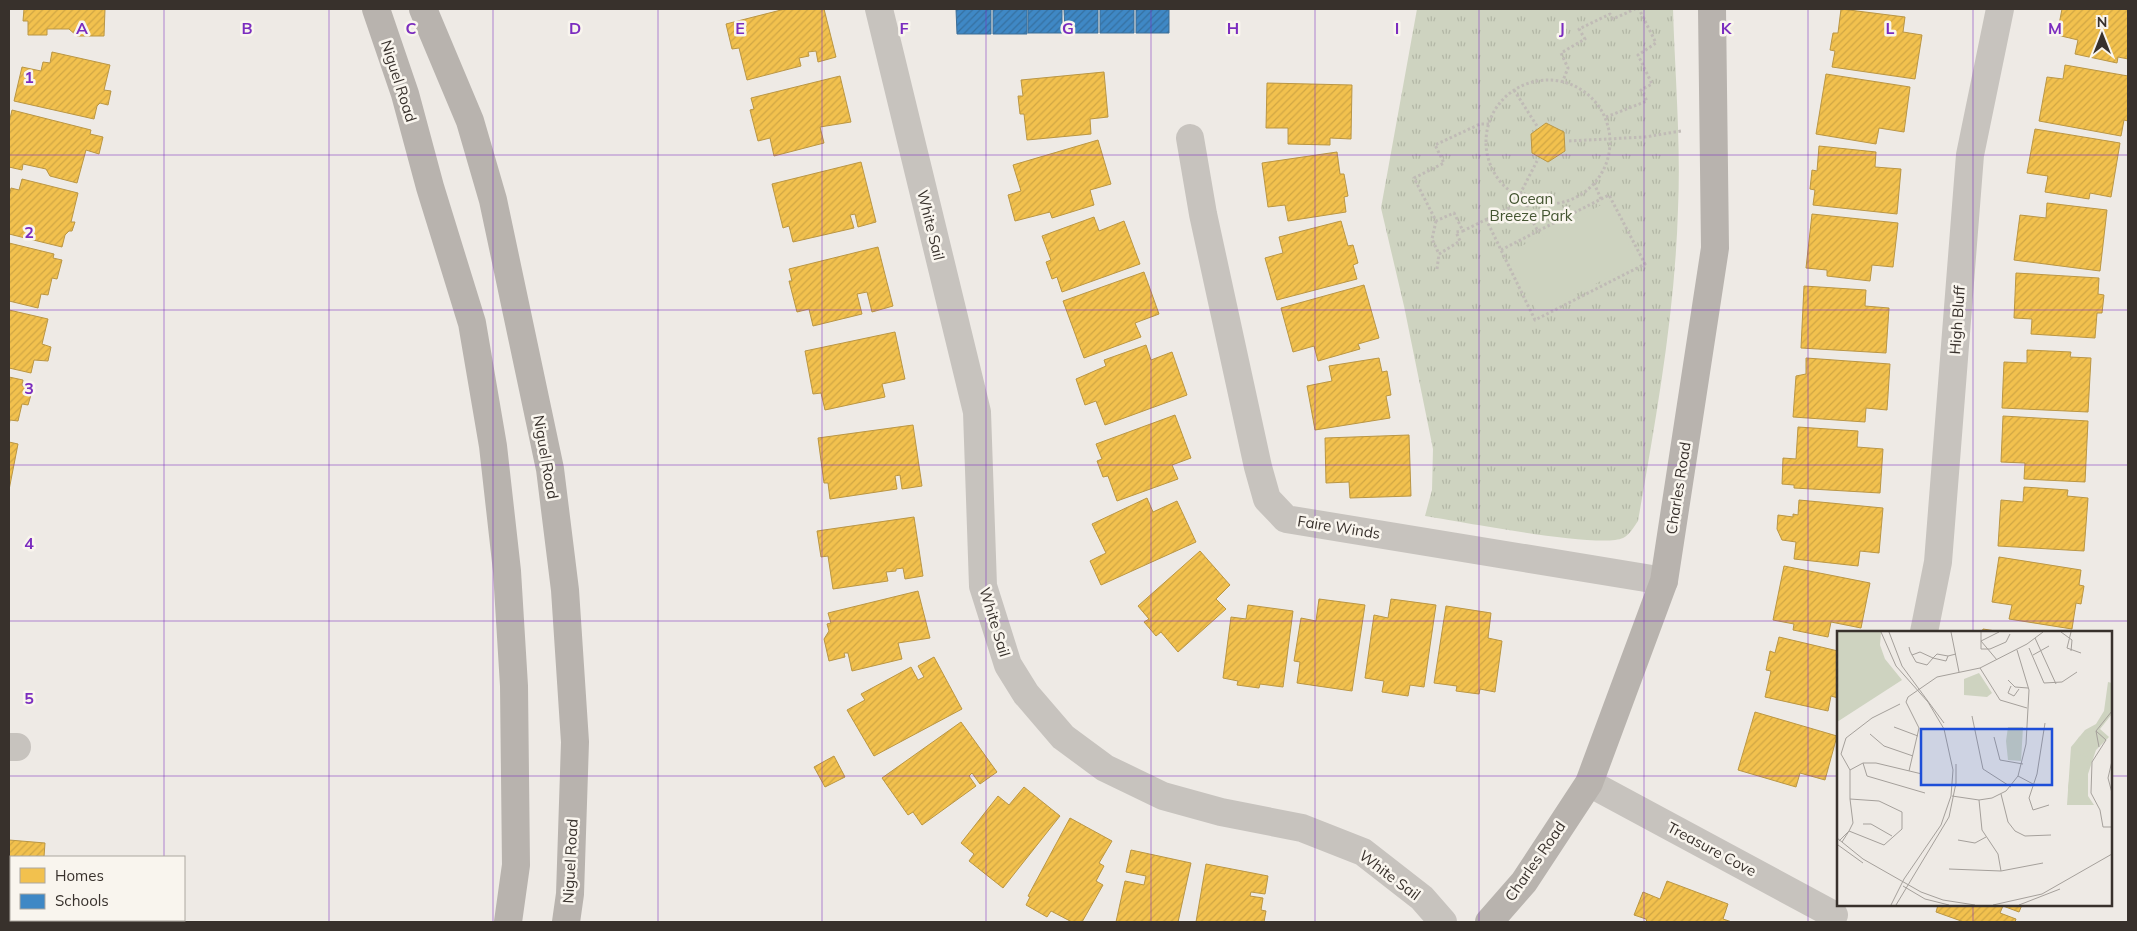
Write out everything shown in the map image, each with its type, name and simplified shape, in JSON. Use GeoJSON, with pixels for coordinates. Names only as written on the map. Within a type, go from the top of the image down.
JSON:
{"type":"FeatureCollection","features":[{"type":"Feature","properties":{"kind":"main road","name":"Niguel Road"},"geometry":{"type":"LineString","coordinates":[[376,9],[406,94],[430,187],[472,323],[493,446],[507,571],[514,686],[516,865],[508,922]]}},
{"type":"Feature","properties":{"kind":"main road","name":"Niguel Road"},"geometry":{"type":"LineString","coordinates":[[423,9],[470,121],[492,200],[550,469],[565,590],[575,742],[570,894],[566,922]]}},
{"type":"Feature","properties":{"kind":"main road","name":"Charles Road"},"geometry":{"type":"LineString","coordinates":[[1489,922],[1524,882],[1589,783],[1664,581],[1715,248],[1712,9]]}},
{"type":"Feature","properties":{"kind":"street","name":"White Sail"},"geometry":{"type":"LineString","coordinates":[[879,9],[977,412],[983,586],[1008,665],[1026,694],[1063,737],[1105,768],[1163,796],[1222,812],[1302,828],[1363,852],[1422,898],[1443,922]]}},
{"type":"Feature","properties":{"kind":"street","name":"High Bluff"},"geometry":{"type":"LineString","coordinates":[[1924,631],[1938,562],[1970,155],[2000,9]]}},
{"type":"Feature","properties":{"kind":"street","name":"Faire Winds"},"geometry":{"type":"LineString","coordinates":[[1190,138],[1203,214],[1258,467],[1267,499],[1286,519],[1664,581]]}},
{"type":"Feature","properties":{"kind":"street","name":"Treasure Cove"},"geometry":{"type":"LineString","coordinates":[[1589,783],[1834,914]]}},
{"type":"Feature","properties":{"kind":"path"},"geometry":{"type":"LineString","coordinates":[[1562,83],[1568,68],[1561,53],[1585,39],[1579,29],[1610,14],[1613,19],[1635,9]]}},
{"type":"Feature","properties":{"kind":"path"},"geometry":{"type":"LineString","coordinates":[[1606,117],[1647,101],[1641,90],[1652,84],[1638,55],[1656,43],[1639,9]]}},
{"type":"Feature","properties":{"kind":"path"},"geometry":{"type":"LineString","coordinates":[[1556,81],[1562,83],[1576,87],[1594,100],[1606,117],[1611,138],[1609,158],[1601,175],[1594,184],[1572,200],[1553,204],[1529,200],[1519,196],[1501,182],[1490,166],[1486,144],[1489,124],[1499,105],[1514,90],[1534,82],[1556,81]]}},
{"type":"Feature","properties":{"kind":"path"},"geometry":{"type":"LineString","coordinates":[[1514,90],[1536,126]]}},
{"type":"Feature","properties":{"kind":"path"},"geometry":{"type":"LineString","coordinates":[[1437,269],[1439,254],[1432,239],[1436,222],[1414,178],[1444,163],[1435,145],[1480,124],[1489,124]]}},
{"type":"Feature","properties":{"kind":"path"},"geometry":{"type":"LineString","coordinates":[[1569,140],[1645,136],[1681,131]]}},
{"type":"Feature","properties":{"kind":"path"},"geometry":{"type":"LineString","coordinates":[[1439,254],[1460,241],[1456,232],[1463,231],[1511,207],[1519,196],[1537,161]]}},
{"type":"Feature","properties":{"kind":"path"},"geometry":{"type":"LineString","coordinates":[[1594,184],[1601,199]]}},
{"type":"Feature","properties":{"kind":"path"},"geometry":{"type":"LineString","coordinates":[[1486,220],[1500,250],[1535,320],[1645,264],[1609,195],[1500,250]]}},
{"type":"Feature","properties":{"kind":"path"},"geometry":{"type":"LineString","coordinates":[[1529,200],[1526,210],[1538,231]]}},
{"type":"Feature","properties":{"kind":"path"},"geometry":{"type":"LineString","coordinates":[[1436,222],[1454,213],[1463,231]]}},
{"type":"Feature","properties":{"kind":"green space","name":"Ocean Breeze Park"},"geometry":{"type":"Polygon","coordinates":[[[1417,9],[1673,9],[1679,159],[1673,288],[1664,366],[1638,521],[1623,538],[1587,540],[1559,537],[1425,516],[1432,490],[1433,449],[1404,306],[1381,208],[1417,9]]]}},
{"type":"Feature","properties":{"kind":"green space"},"geometry":{"type":"Polygon","coordinates":[[[1609,201],[1637,262],[1538,314],[1508,253],[1609,201]]]}},
{"type":"Feature","properties":{"kind":"building: Homes"},"geometry":{"type":"Polygon","coordinates":[[[24,9],[105,9],[104,36],[77,36],[69,29],[47,29],[47,35],[28,35],[28,21],[23,21],[24,9]]]}},
{"type":"Feature","properties":{"kind":"building: Homes"},"geometry":{"type":"Polygon","coordinates":[[[785,9],[824,9],[836,57],[818,62],[816,51],[808,52],[809,56],[799,58],[801,66],[747,80],[739,48],[732,49],[726,24],[785,9]]]}},
{"type":"Feature","properties":{"kind":"building: Homes"},"geometry":{"type":"Polygon","coordinates":[[[1841,9],[1905,17],[1903,32],[1922,35],[1915,79],[1832,67],[1835,51],[1830,50],[1833,33],[1838,33],[1841,9]]]}},
{"type":"Feature","properties":{"kind":"building: Homes"},"geometry":{"type":"Polygon","coordinates":[[[2062,9],[2128,9],[2128,59],[2118,57],[2117,63],[2075,54],[2078,40],[2057,35],[2062,9]]]}},
{"type":"Feature","properties":{"kind":"building: Homes"},"geometry":{"type":"Polygon","coordinates":[[[52,52],[110,65],[104,90],[111,91],[108,105],[100,103],[97,106],[94,119],[14,101],[22,67],[41,71],[43,62],[50,63],[52,52]]]}},
{"type":"Feature","properties":{"kind":"building: Homes"},"geometry":{"type":"Polygon","coordinates":[[[2065,65],[2128,76],[2128,121],[2124,120],[2121,136],[2039,121],[2047,77],[2063,79],[2065,65]]]}},
{"type":"Feature","properties":{"kind":"building: Homes"},"geometry":{"type":"Polygon","coordinates":[[[1104,72],[1108,117],[1090,119],[1091,134],[1027,140],[1024,114],[1020,114],[1018,96],[1023,96],[1021,80],[1104,72]]]}},
{"type":"Feature","properties":{"kind":"building: Homes"},"geometry":{"type":"Polygon","coordinates":[[[1826,74],[1910,87],[1904,132],[1879,128],[1876,144],[1816,134],[1826,74]]]}},
{"type":"Feature","properties":{"kind":"building: Homes"},"geometry":{"type":"Polygon","coordinates":[[[840,76],[851,122],[820,127],[824,143],[774,156],[770,138],[758,141],[750,110],[754,109],[751,98],[840,76]]]}},
{"type":"Feature","properties":{"kind":"building: Homes"},"geometry":{"type":"Polygon","coordinates":[[[1267,83],[1352,85],[1351,139],[1330,138],[1330,145],[1288,144],[1288,128],[1266,128],[1267,83]]]}},
{"type":"Feature","properties":{"kind":"building: Homes"},"geometry":{"type":"Polygon","coordinates":[[[12,110],[91,130],[90,134],[103,137],[99,154],[86,150],[77,183],[50,176],[46,169],[23,164],[22,170],[9,167],[9,123],[12,110]]]}},
{"type":"Feature","properties":{"kind":"building: Homes"},"geometry":{"type":"Polygon","coordinates":[[[1546,123],[1564,132],[1565,151],[1548,162],[1532,153],[1531,134],[1546,123]]]}},
{"type":"Feature","properties":{"kind":"building: Homes"},"geometry":{"type":"Polygon","coordinates":[[[2035,129],[2120,143],[2111,197],[2090,193],[2089,199],[2045,192],[2048,176],[2027,173],[2035,129]]]}},
{"type":"Feature","properties":{"kind":"building: Homes"},"geometry":{"type":"Polygon","coordinates":[[[1098,140],[1111,184],[1090,190],[1094,205],[1052,218],[1050,212],[1015,221],[1008,195],[1021,191],[1013,165],[1098,140]]]}},
{"type":"Feature","properties":{"kind":"building: Homes"},"geometry":{"type":"Polygon","coordinates":[[[1819,146],[1876,152],[1875,167],[1901,169],[1897,214],[1813,205],[1815,190],[1810,189],[1812,170],[1817,171],[1819,146]]]}},
{"type":"Feature","properties":{"kind":"building: Homes"},"geometry":{"type":"Polygon","coordinates":[[[1337,152],[1340,174],[1344,174],[1348,196],[1344,197],[1346,212],[1288,221],[1285,205],[1268,207],[1262,163],[1337,152]]]}},
{"type":"Feature","properties":{"kind":"building: Homes"},"geometry":{"type":"Polygon","coordinates":[[[861,162],[876,222],[858,227],[855,214],[850,215],[854,228],[793,242],[789,226],[783,228],[772,184],[861,162]]]}},
{"type":"Feature","properties":{"kind":"building: Homes"},"geometry":{"type":"Polygon","coordinates":[[[22,179],[78,193],[71,222],[75,222],[72,231],[65,235],[62,247],[9,234],[9,197],[11,188],[19,190],[22,179]]]}},
{"type":"Feature","properties":{"kind":"building: Homes"},"geometry":{"type":"Polygon","coordinates":[[[2047,203],[2107,210],[2100,271],[2014,260],[2020,215],[2046,218],[2047,203]]]}},
{"type":"Feature","properties":{"kind":"building: Homes"},"geometry":{"type":"Polygon","coordinates":[[[1812,214],[1898,223],[1893,267],[1872,265],[1870,281],[1827,276],[1827,270],[1806,268],[1812,214]]]}},
{"type":"Feature","properties":{"kind":"building: Homes"},"geometry":{"type":"Polygon","coordinates":[[[1094,217],[1099,231],[1124,221],[1140,264],[1062,292],[1057,277],[1052,279],[1046,262],[1051,260],[1042,236],[1094,217]]]}},
{"type":"Feature","properties":{"kind":"building: Homes"},"geometry":{"type":"Polygon","coordinates":[[[1341,221],[1348,246],[1353,245],[1358,263],[1353,265],[1357,279],[1277,300],[1265,258],[1283,253],[1279,237],[1341,221]]]}},
{"type":"Feature","properties":{"kind":"building: Homes"},"geometry":{"type":"Polygon","coordinates":[[[9,243],[54,254],[53,258],[62,260],[57,279],[52,278],[48,295],[41,294],[38,308],[9,301],[9,243]]]}},
{"type":"Feature","properties":{"kind":"building: Homes"},"geometry":{"type":"Polygon","coordinates":[[[878,247],[893,306],[872,312],[867,292],[857,294],[862,314],[813,326],[809,309],[797,312],[789,281],[792,281],[789,269],[878,247]]]}},
{"type":"Feature","properties":{"kind":"building: Homes"},"geometry":{"type":"Polygon","coordinates":[[[1144,272],[1159,314],[1135,323],[1141,337],[1084,358],[1063,301],[1144,272]]]}},
{"type":"Feature","properties":{"kind":"building: Homes"},"geometry":{"type":"Polygon","coordinates":[[[2016,273],[2099,278],[2098,294],[2104,295],[2102,313],[2097,313],[2095,338],[2031,334],[2032,319],[2014,318],[2016,273]]]}},
{"type":"Feature","properties":{"kind":"building: Homes"},"geometry":{"type":"Polygon","coordinates":[[[1364,285],[1379,338],[1358,344],[1360,349],[1318,361],[1314,346],[1293,352],[1281,308],[1364,285]]]}},
{"type":"Feature","properties":{"kind":"building: Homes"},"geometry":{"type":"Polygon","coordinates":[[[1804,286],[1866,290],[1865,306],[1889,308],[1886,353],[1801,348],[1804,286]]]}},
{"type":"Feature","properties":{"kind":"building: Homes"},"geometry":{"type":"Polygon","coordinates":[[[9,310],[48,319],[42,344],[51,347],[48,361],[34,360],[31,373],[9,368],[9,310]]]}},
{"type":"Feature","properties":{"kind":"building: Homes"},"geometry":{"type":"Polygon","coordinates":[[[895,332],[905,379],[882,384],[885,397],[825,410],[821,393],[813,394],[805,351],[895,332]]]}},
{"type":"Feature","properties":{"kind":"building: Homes"},"geometry":{"type":"Polygon","coordinates":[[[1146,345],[1151,360],[1172,352],[1187,395],[1105,425],[1096,401],[1085,405],[1076,379],[1106,366],[1104,360],[1146,345]]]}},
{"type":"Feature","properties":{"kind":"building: Homes"},"geometry":{"type":"Polygon","coordinates":[[[2027,350],[2071,352],[2070,357],[2091,358],[2088,412],[2002,408],[2004,362],[2027,363],[2027,350]]]}},
{"type":"Feature","properties":{"kind":"building: Homes"},"geometry":{"type":"Polygon","coordinates":[[[1379,358],[1382,372],[1387,371],[1391,395],[1386,396],[1390,418],[1315,430],[1307,386],[1332,381],[1329,366],[1379,358]]]}},
{"type":"Feature","properties":{"kind":"building: Homes"},"geometry":{"type":"Polygon","coordinates":[[[1806,358],[1890,364],[1887,410],[1866,408],[1865,422],[1793,417],[1796,376],[1806,374],[1806,358]]]}},
{"type":"Feature","properties":{"kind":"building: Homes"},"geometry":{"type":"Polygon","coordinates":[[[9,377],[23,380],[22,386],[33,388],[28,405],[22,404],[18,421],[10,420],[9,426],[9,377]]]}},
{"type":"Feature","properties":{"kind":"building: Homes"},"geometry":{"type":"Polygon","coordinates":[[[1175,415],[1191,458],[1172,465],[1178,479],[1117,501],[1108,476],[1103,477],[1097,461],[1102,459],[1096,444],[1175,415]]]}},
{"type":"Feature","properties":{"kind":"building: Homes"},"geometry":{"type":"Polygon","coordinates":[[[2003,416],[2088,421],[2085,482],[2024,479],[2025,463],[2001,462],[2003,416]]]}},
{"type":"Feature","properties":{"kind":"building: Homes"},"geometry":{"type":"Polygon","coordinates":[[[913,425],[922,486],[902,489],[900,475],[895,476],[897,489],[830,499],[828,483],[824,483],[818,438],[913,425]]]}},
{"type":"Feature","properties":{"kind":"building: Homes"},"geometry":{"type":"Polygon","coordinates":[[[1798,427],[1858,431],[1857,447],[1883,449],[1880,493],[1794,488],[1794,485],[1782,484],[1783,458],[1796,459],[1798,427]]]}},
{"type":"Feature","properties":{"kind":"building: Homes"},"geometry":{"type":"Polygon","coordinates":[[[1409,435],[1411,496],[1350,498],[1349,482],[1326,483],[1325,438],[1409,435]]]}},
{"type":"Feature","properties":{"kind":"building: Homes"},"geometry":{"type":"Polygon","coordinates":[[[9,442],[18,444],[9,490],[9,442]]]}},
{"type":"Feature","properties":{"kind":"building: Homes"},"geometry":{"type":"Polygon","coordinates":[[[2024,487],[2068,490],[2067,496],[2088,498],[2084,551],[1998,546],[2001,500],[2023,502],[2024,487]]]}},
{"type":"Feature","properties":{"kind":"building: Homes"},"geometry":{"type":"Polygon","coordinates":[[[1147,498],[1153,512],[1177,501],[1196,542],[1101,585],[1090,561],[1106,553],[1092,524],[1147,498]]]}},
{"type":"Feature","properties":{"kind":"building: Homes"},"geometry":{"type":"Polygon","coordinates":[[[1799,500],[1883,508],[1879,553],[1860,551],[1858,566],[1794,559],[1796,542],[1782,540],[1777,529],[1778,515],[1793,517],[1793,514],[1798,515],[1799,500]]]}},
{"type":"Feature","properties":{"kind":"building: Homes"},"geometry":{"type":"Polygon","coordinates":[[[914,517],[923,576],[905,579],[903,568],[896,569],[896,571],[886,572],[888,581],[833,589],[828,556],[821,557],[817,531],[914,517]]]}},
{"type":"Feature","properties":{"kind":"building: Homes"},"geometry":{"type":"Polygon","coordinates":[[[1200,551],[1230,585],[1216,599],[1226,609],[1178,652],[1161,632],[1156,636],[1144,622],[1149,619],[1138,606],[1200,551]]]}},
{"type":"Feature","properties":{"kind":"building: Homes"},"geometry":{"type":"Polygon","coordinates":[[[1999,557],[2081,570],[2079,585],[2084,586],[2081,604],[2076,603],[2072,629],[2009,619],[2012,605],[1992,602],[1999,557]]]}},
{"type":"Feature","properties":{"kind":"building: Homes"},"geometry":{"type":"Polygon","coordinates":[[[1784,566],[1870,583],[1861,628],[1831,622],[1828,637],[1793,630],[1794,624],[1773,620],[1784,566]]]}},
{"type":"Feature","properties":{"kind":"building: Homes"},"geometry":{"type":"Polygon","coordinates":[[[918,591],[930,638],[898,643],[902,659],[852,671],[848,653],[844,653],[845,657],[829,661],[824,639],[829,631],[827,624],[831,623],[828,613],[918,591]]]}},
{"type":"Feature","properties":{"kind":"building: Homes"},"geometry":{"type":"Polygon","coordinates":[[[1319,599],[1365,605],[1352,691],[1297,683],[1300,662],[1294,661],[1301,618],[1316,621],[1319,599]]]}},
{"type":"Feature","properties":{"kind":"building: Homes"},"geometry":{"type":"Polygon","coordinates":[[[1391,599],[1436,605],[1424,687],[1410,685],[1408,696],[1382,692],[1384,681],[1365,678],[1374,615],[1388,618],[1391,599]]]}},
{"type":"Feature","properties":{"kind":"building: Homes"},"geometry":{"type":"Polygon","coordinates":[[[1248,605],[1293,611],[1283,687],[1260,684],[1259,688],[1237,685],[1238,681],[1223,678],[1231,617],[1246,619],[1248,605]]]}},
{"type":"Feature","properties":{"kind":"building: Homes"},"geometry":{"type":"Polygon","coordinates":[[[1446,606],[1491,613],[1488,638],[1502,641],[1495,692],[1480,689],[1479,694],[1456,691],[1457,686],[1434,683],[1446,606]]]}},
{"type":"Feature","properties":{"kind":"building: Homes"},"geometry":{"type":"Polygon","coordinates":[[[1779,637],[1837,651],[1837,698],[1831,696],[1828,711],[1765,697],[1771,671],[1766,670],[1770,651],[1775,653],[1779,637]]]}},
{"type":"Feature","properties":{"kind":"building: Homes"},"geometry":{"type":"Polygon","coordinates":[[[934,657],[962,709],[874,756],[847,710],[865,700],[861,694],[911,667],[918,680],[924,677],[918,666],[934,657]]]}},
{"type":"Feature","properties":{"kind":"building: Homes"},"geometry":{"type":"Polygon","coordinates":[[[1755,712],[1837,736],[1825,780],[1800,773],[1796,787],[1738,770],[1755,712]]]}},
{"type":"Feature","properties":{"kind":"building: Homes"},"geometry":{"type":"Polygon","coordinates":[[[961,722],[997,772],[980,784],[972,773],[969,776],[976,786],[922,825],[913,812],[908,815],[882,778],[961,722]]]}},
{"type":"Feature","properties":{"kind":"building: Homes"},"geometry":{"type":"Polygon","coordinates":[[[834,756],[845,777],[825,787],[814,767],[834,756]]]}},
{"type":"Feature","properties":{"kind":"building: Homes"},"geometry":{"type":"Polygon","coordinates":[[[1024,787],[1060,816],[1003,888],[969,861],[974,854],[961,843],[998,796],[1009,805],[1024,787]]]}},
{"type":"Feature","properties":{"kind":"building: Homes"},"geometry":{"type":"Polygon","coordinates":[[[1070,818],[1112,841],[1099,863],[1104,866],[1096,881],[1103,885],[1082,922],[1072,922],[1051,911],[1047,917],[1026,905],[1030,897],[1028,896],[1070,818]]]}},
{"type":"Feature","properties":{"kind":"building: Homes"},"geometry":{"type":"Polygon","coordinates":[[[9,840],[45,843],[44,856],[10,856],[10,921],[38,921],[9,922],[9,840]]]}},
{"type":"Feature","properties":{"kind":"building: Homes"},"geometry":{"type":"Polygon","coordinates":[[[1131,850],[1191,863],[1178,922],[1116,922],[1125,881],[1144,885],[1146,876],[1126,872],[1131,850]]]}},
{"type":"Feature","properties":{"kind":"building: Homes"},"geometry":{"type":"Polygon","coordinates":[[[1206,864],[1268,876],[1265,894],[1251,892],[1250,896],[1263,898],[1261,910],[1266,911],[1264,922],[1196,922],[1206,864]]]}},
{"type":"Feature","properties":{"kind":"building: Homes"},"geometry":{"type":"Polygon","coordinates":[[[1667,881],[1728,904],[1723,919],[1732,922],[1647,922],[1646,919],[1634,915],[1643,892],[1660,899],[1667,881]]]}},
{"type":"Feature","properties":{"kind":"building: Homes"},"geometry":{"type":"Polygon","coordinates":[[[1938,906],[2003,906],[2000,913],[2016,919],[2015,922],[1964,922],[1936,912],[1938,906]]]}},
{"type":"Feature","properties":{"kind":"building: Homes"},"geometry":{"type":"Polygon","coordinates":[[[2003,906],[2022,906],[2019,912],[2003,906]]]}},
{"type":"Feature","properties":{"kind":"building: Schools"},"geometry":{"type":"Polygon","coordinates":[[[956,9],[991,9],[991,34],[957,34],[956,9]]]}},
{"type":"Feature","properties":{"kind":"building: Schools"},"geometry":{"type":"Polygon","coordinates":[[[993,9],[1027,9],[1027,34],[993,34],[993,9]]]}},
{"type":"Feature","properties":{"kind":"building: Schools"},"geometry":{"type":"Polygon","coordinates":[[[1028,9],[1062,9],[1062,33],[1028,33],[1028,9]]]}},
{"type":"Feature","properties":{"kind":"building: Schools"},"geometry":{"type":"Polygon","coordinates":[[[1064,9],[1098,9],[1098,33],[1065,33],[1064,9]]]}},
{"type":"Feature","properties":{"kind":"building: Schools"},"geometry":{"type":"Polygon","coordinates":[[[1100,9],[1134,9],[1134,33],[1100,33],[1100,9]]]}},
{"type":"Feature","properties":{"kind":"building: Schools"},"geometry":{"type":"Polygon","coordinates":[[[1136,9],[1169,9],[1169,33],[1136,33],[1136,9]]]}}]}
